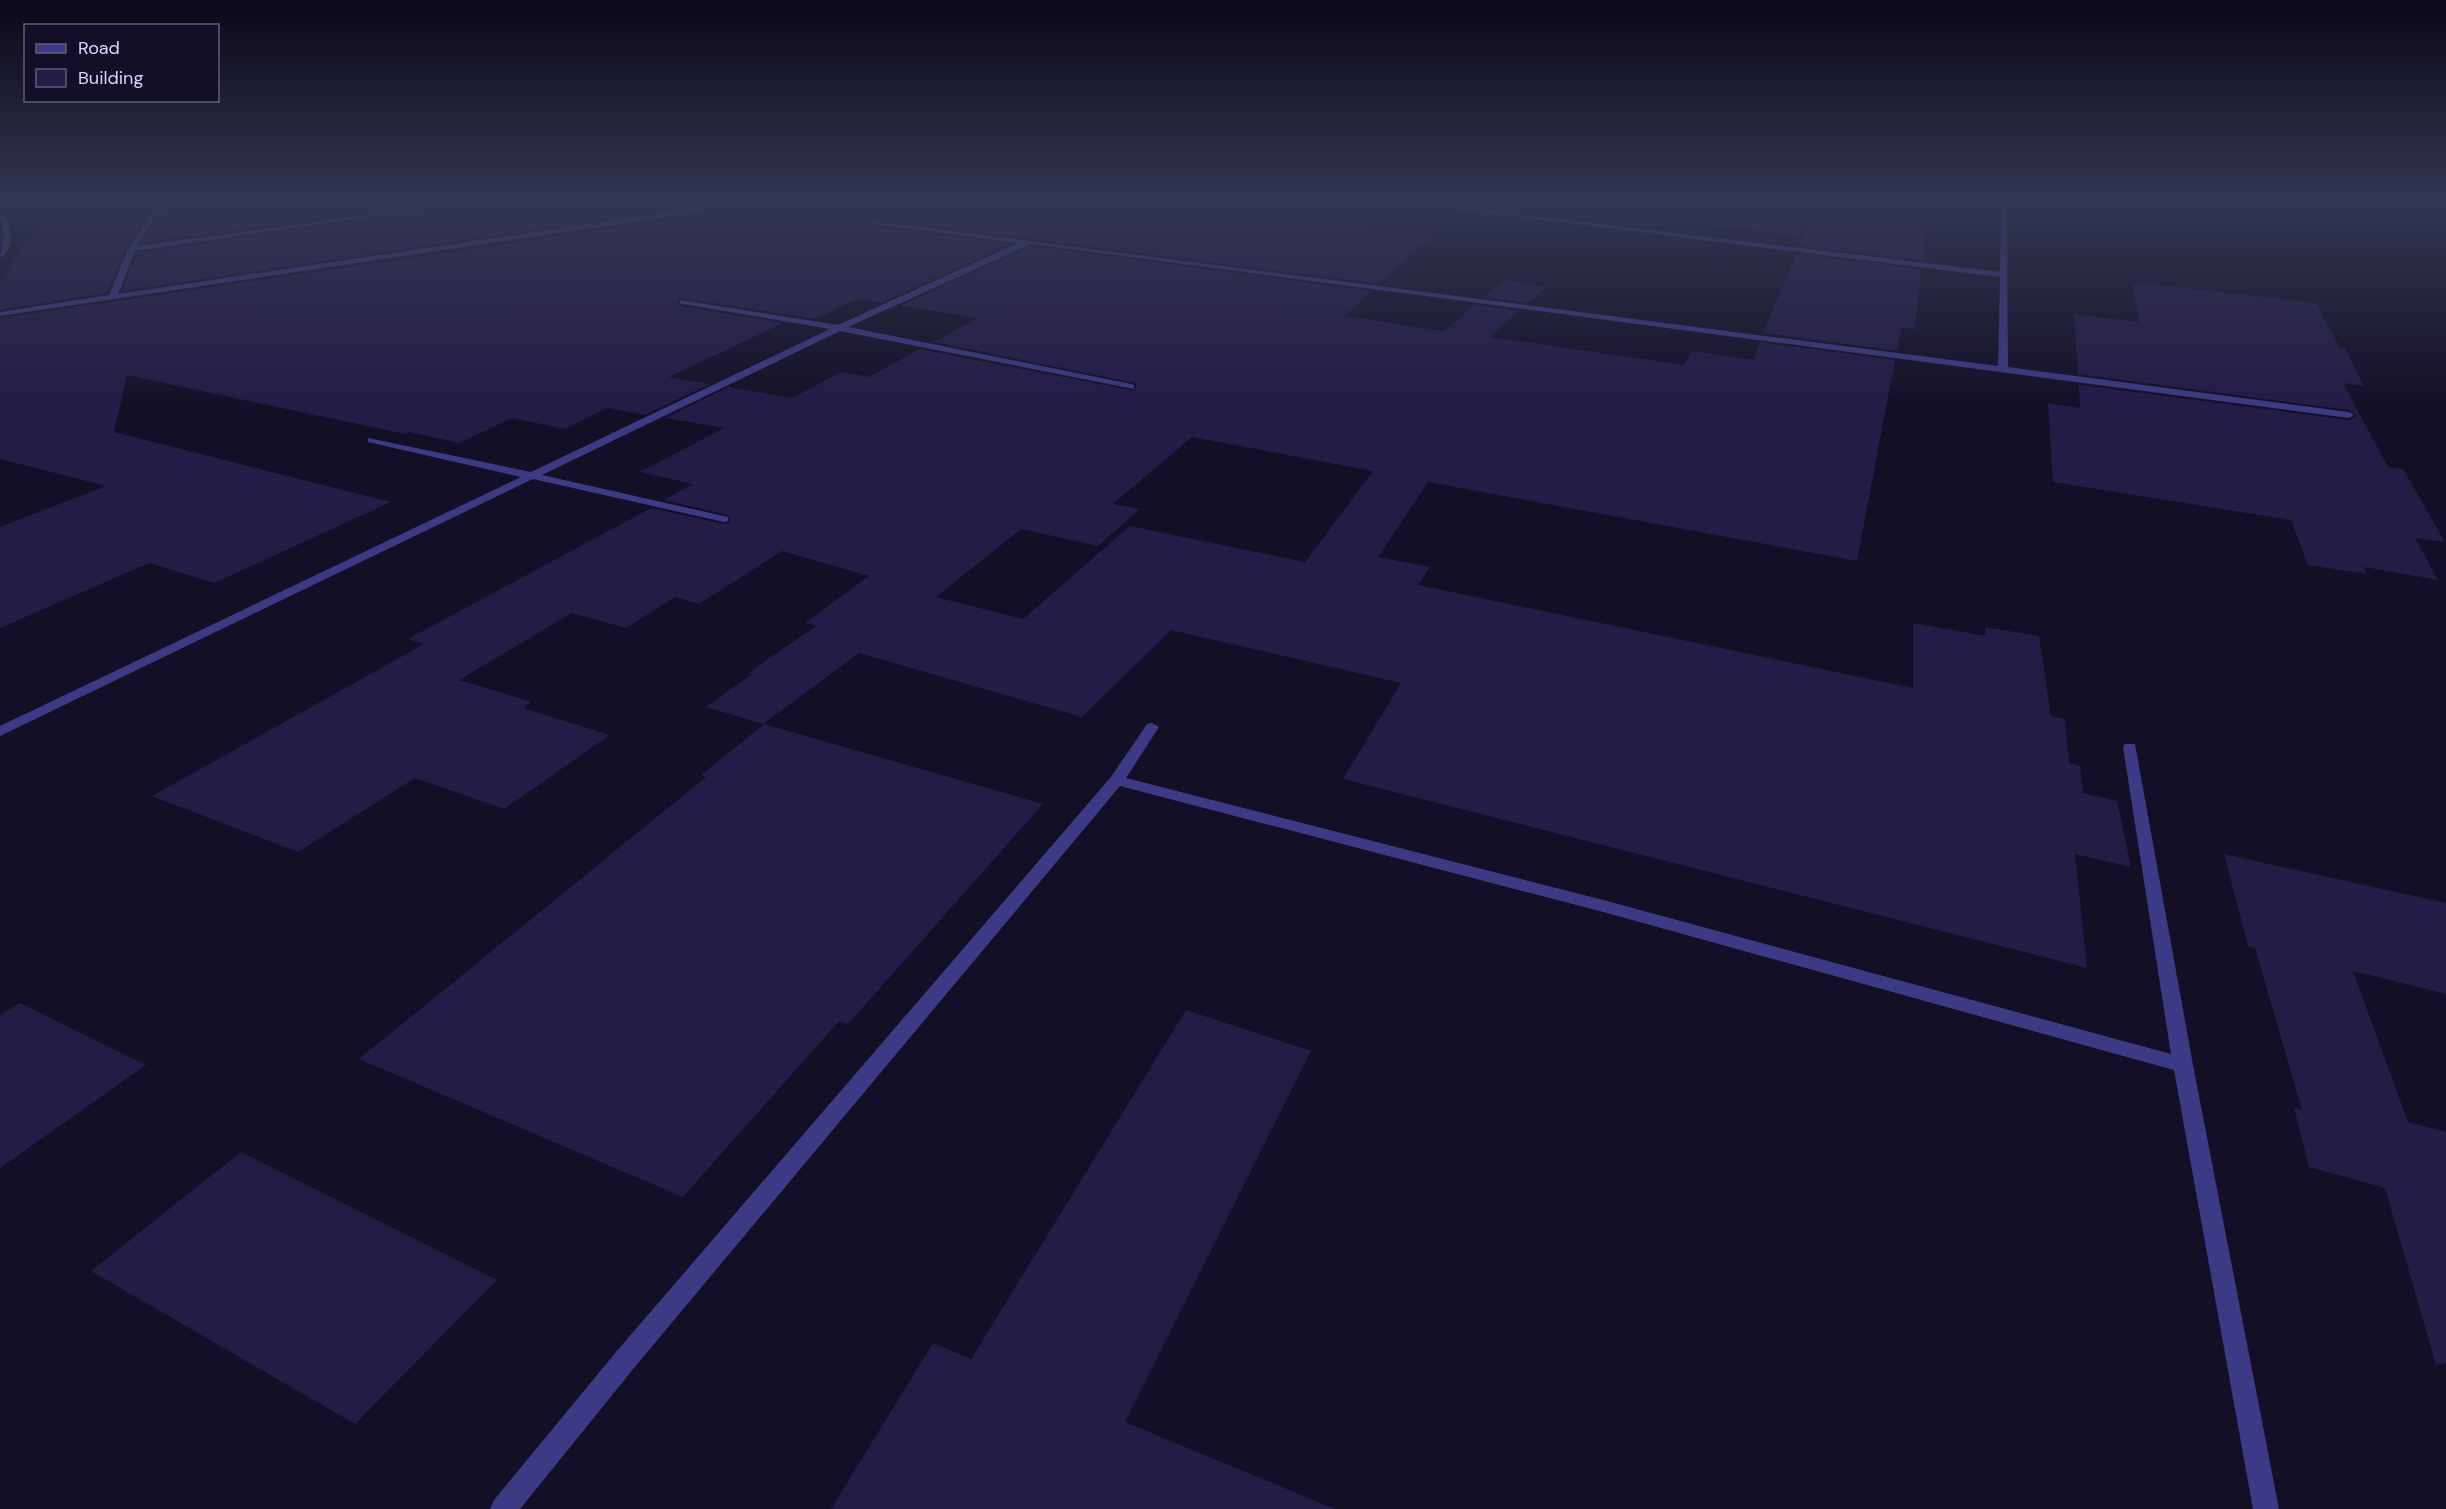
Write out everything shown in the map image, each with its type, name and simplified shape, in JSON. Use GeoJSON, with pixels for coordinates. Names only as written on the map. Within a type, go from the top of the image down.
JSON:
{"type":"FeatureCollection","features":[{"type":"Feature","properties":{"kind":"street"},"geometry":{"type":"LineString","coordinates":[[113,296],[124,269]]}},
{"type":"Feature","properties":{"kind":"street"},"geometry":{"type":"LineString","coordinates":[[0,314],[295,269]]}},
{"type":"Feature","properties":{"kind":"street"},"geometry":{"type":"LineString","coordinates":[[0,732],[838,328],[966,269]]}},
{"type":"Feature","properties":{"kind":"street"},"geometry":{"type":"LineString","coordinates":[[1241,269],[2349,415]]}},
{"type":"Feature","properties":{"kind":"street"},"geometry":{"type":"LineString","coordinates":[[1958,269],[2004,275]]}},
{"type":"Feature","properties":{"kind":"street"},"geometry":{"type":"LineString","coordinates":[[2003,369],[2004,269]]}},
{"type":"Feature","properties":{"kind":"street"},"geometry":{"type":"LineString","coordinates":[[683,302],[838,328],[1131,387]]}},
{"type":"Feature","properties":{"kind":"street"},"geometry":{"type":"LineString","coordinates":[[372,440],[724,519]]}},
{"type":"Feature","properties":{"kind":"street"},"geometry":{"type":"LineString","coordinates":[[503,1509],[625,1360],[1117,780],[1152,728]]}},
{"type":"Feature","properties":{"kind":"street"},"geometry":{"type":"LineString","coordinates":[[2130,747],[2183,1065],[2266,1509]]}},
{"type":"Feature","properties":{"kind":"street"},"geometry":{"type":"LineString","coordinates":[[1117,780],[1607,907],[2183,1065]]}},
{"type":"Feature","properties":{"kind":"building"},"geometry":{"type":"Polygon","coordinates":[[[9,269],[117,269],[107,293],[0,310],[0,283],[9,269]]]}},
{"type":"Feature","properties":{"kind":"building"},"geometry":{"type":"Polygon","coordinates":[[[131,269],[267,269],[122,291],[131,269]]]}},
{"type":"Feature","properties":{"kind":"building"},"geometry":{"type":"Polygon","coordinates":[[[331,269],[954,269],[881,303],[857,299],[816,319],[679,298],[680,306],[783,323],[669,377],[710,384],[645,415],[607,408],[565,429],[512,418],[459,443],[409,432],[405,434],[127,375],[114,432],[391,502],[214,583],[149,563],[0,628],[0,527],[106,486],[0,459],[0,318],[331,269]]]}},
{"type":"Feature","properties":{"kind":"building"},"geometry":{"type":"Polygon","coordinates":[[[980,269],[1208,269],[1372,291],[1345,316],[1444,331],[1474,305],[1519,311],[1490,337],[1684,365],[1692,351],[1753,360],[1760,342],[1895,360],[1857,561],[1428,482],[1378,557],[1430,567],[1418,585],[1913,688],[1913,623],[1986,636],[1985,627],[2039,636],[2051,716],[2065,719],[2069,763],[2080,766],[2083,793],[2117,801],[2131,867],[2075,854],[2087,968],[1343,779],[1401,683],[1171,630],[1082,717],[859,653],[763,724],[706,707],[752,674],[748,673],[816,626],[805,623],[869,576],[782,551],[699,604],[675,597],[626,628],[572,613],[459,680],[532,702],[523,708],[610,735],[504,809],[415,778],[298,852],[152,796],[424,644],[408,639],[651,508],[724,524],[730,522],[728,515],[664,500],[693,484],[640,472],[724,428],[665,418],[729,387],[792,398],[841,372],[869,377],[920,349],[1135,391],[1136,384],[1131,382],[934,342],[977,318],[900,306],[980,269]],[[1192,437],[1113,504],[1140,509],[1098,546],[1021,529],[936,597],[1023,619],[1130,526],[1305,562],[1373,471],[1192,437]]]}},
{"type":"Feature","properties":{"kind":"building"},"geometry":{"type":"Polygon","coordinates":[[[1267,269],[1396,269],[1380,284],[1267,269]]]}},
{"type":"Feature","properties":{"kind":"building"},"geometry":{"type":"Polygon","coordinates":[[[1790,269],[1921,269],[1915,329],[1902,327],[1897,351],[1763,333],[1790,269]]]}},
{"type":"Feature","properties":{"kind":"building"},"geometry":{"type":"Polygon","coordinates":[[[1503,280],[1546,287],[1528,303],[1483,297],[1503,280]]]}},
{"type":"Feature","properties":{"kind":"building"},"geometry":{"type":"Polygon","coordinates":[[[2132,282],[2316,303],[2340,348],[2345,348],[2364,386],[2343,383],[2388,467],[2403,469],[2445,542],[2415,538],[2438,580],[2364,567],[2367,574],[2308,565],[2291,520],[2053,482],[2048,403],[2080,408],[2079,385],[2349,420],[2356,416],[2349,410],[2078,374],[2074,314],[2139,322],[2132,282]]]}},
{"type":"Feature","properties":{"kind":"building"},"geometry":{"type":"Polygon","coordinates":[[[764,724],[1043,804],[848,1024],[839,1021],[683,1197],[359,1059],[706,777],[701,775],[764,724]]]}},
{"type":"Feature","properties":{"kind":"building"},"geometry":{"type":"Polygon","coordinates":[[[2224,854],[2446,903],[2446,994],[2353,971],[2408,1122],[2446,1132],[2446,1363],[2436,1365],[2385,1188],[2309,1167],[2294,1108],[2302,1110],[2255,948],[2248,946],[2224,854]]]}},
{"type":"Feature","properties":{"kind":"building"},"geometry":{"type":"Polygon","coordinates":[[[20,1003],[146,1065],[0,1168],[0,1015],[20,1003]]]}},
{"type":"Feature","properties":{"kind":"building"},"geometry":{"type":"Polygon","coordinates":[[[1186,1010],[1311,1051],[1125,1422],[1335,1509],[831,1509],[933,1343],[971,1359],[1186,1010]]]}},
{"type":"Feature","properties":{"kind":"building"},"geometry":{"type":"Polygon","coordinates":[[[241,1152],[497,1280],[355,1424],[91,1271],[241,1152]]]}}]}
